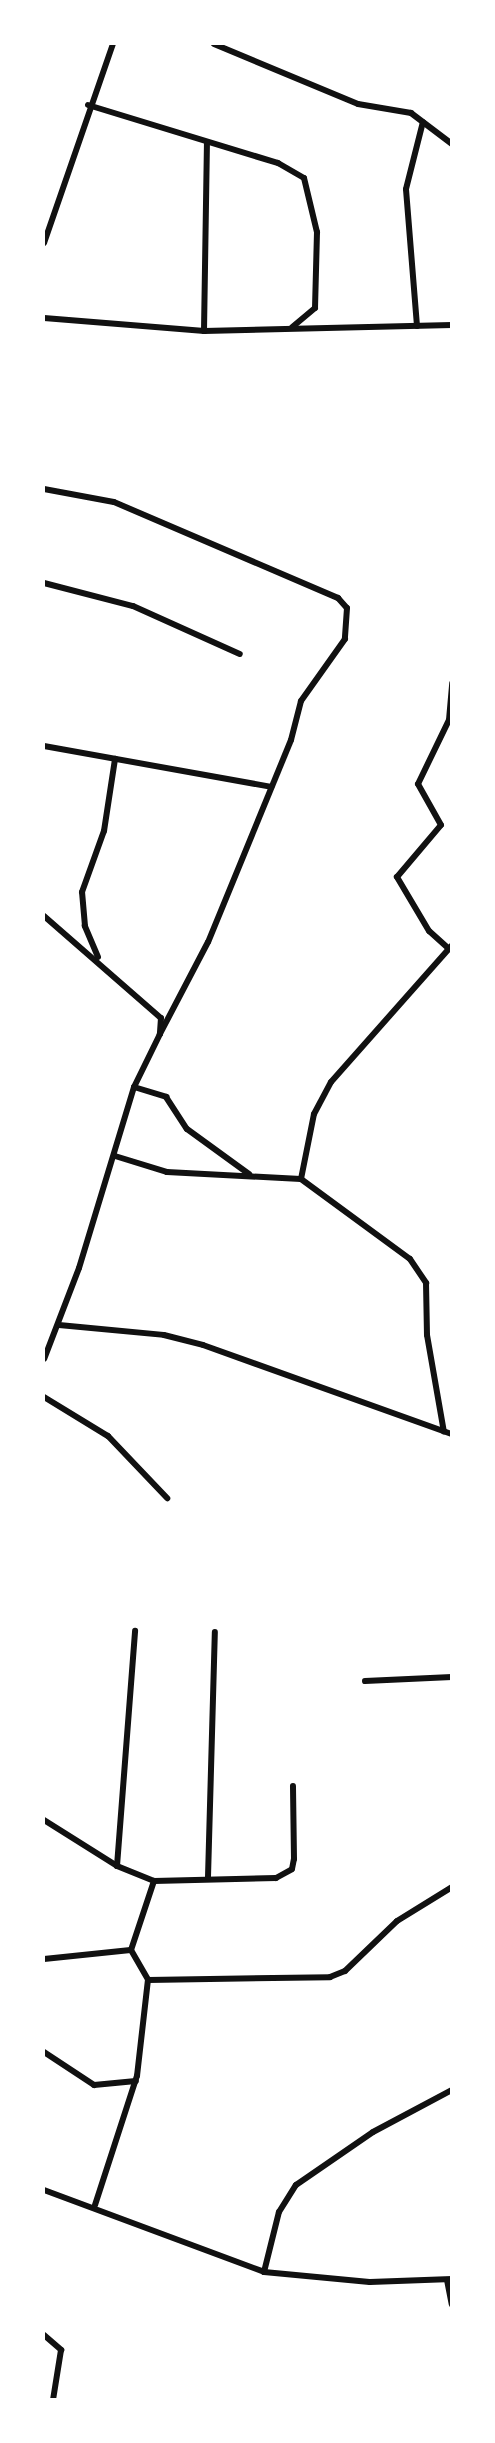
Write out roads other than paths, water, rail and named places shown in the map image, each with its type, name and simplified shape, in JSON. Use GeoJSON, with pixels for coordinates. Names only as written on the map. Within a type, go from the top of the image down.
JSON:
{"type":"FeatureCollection","features":[{"type":"Feature","properties":{"kind":"street"},"geometry":{"type":"LineString","coordinates":[[44,243],[88,105],[113,44]]}},
{"type":"Feature","properties":{"kind":"street"},"geometry":{"type":"LineString","coordinates":[[214,44],[358,104],[411,113],[423,122],[436,137],[452,144]]}},
{"type":"Feature","properties":{"kind":"street"},"geometry":{"type":"LineString","coordinates":[[88,105],[207,144],[278,163],[304,178],[309,188],[317,232],[315,308],[308,319],[288,329]]}},
{"type":"Feature","properties":{"kind":"street"},"geometry":{"type":"LineString","coordinates":[[417,326],[406,189],[423,122]]}},
{"type":"Feature","properties":{"kind":"street"},"geometry":{"type":"LineString","coordinates":[[204,331],[207,144]]}},
{"type":"Feature","properties":{"kind":"street"},"geometry":{"type":"LineString","coordinates":[[44,318],[204,331],[452,325]]}},
{"type":"Feature","properties":{"kind":"street"},"geometry":{"type":"LineString","coordinates":[[44,489],[114,502],[338,598],[347,608],[345,639],[301,701],[271,787],[208,942],[134,1087],[116,1155],[59,1325],[44,1356]]}},
{"type":"Feature","properties":{"kind":"street"},"geometry":{"type":"LineString","coordinates":[[44,583],[133,606],[240,654]]}},
{"type":"Feature","properties":{"kind":"street"},"geometry":{"type":"LineString","coordinates":[[301,1179],[314,1114],[331,1082],[450,946],[423,924],[397,877],[441,825],[418,784],[449,720],[452,683]]}},
{"type":"Feature","properties":{"kind":"street"},"geometry":{"type":"LineString","coordinates":[[44,746],[271,787]]}},
{"type":"Feature","properties":{"kind":"street"},"geometry":{"type":"LineString","coordinates":[[98,958],[85,926],[82,892],[104,831],[115,759]]}},
{"type":"Feature","properties":{"kind":"street"},"geometry":{"type":"LineString","coordinates":[[44,916],[152,1004],[161,1018],[160,1034]]}},
{"type":"Feature","properties":{"kind":"street"},"geometry":{"type":"LineString","coordinates":[[134,1087],[166,1097],[187,1129],[249,1174]]}},
{"type":"Feature","properties":{"kind":"street"},"geometry":{"type":"LineString","coordinates":[[116,1155],[167,1172],[249,1174],[301,1179],[421,1268],[444,1432]]}},
{"type":"Feature","properties":{"kind":"street"},"geometry":{"type":"LineString","coordinates":[[59,1325],[164,1335],[203,1345],[263,1362],[348,1401],[452,1434]]}},
{"type":"Feature","properties":{"kind":"street"},"geometry":{"type":"LineString","coordinates":[[44,1397],[108,1436],[167,1498]]}},
{"type":"Feature","properties":{"kind":"street"},"geometry":{"type":"LineString","coordinates":[[117,1866],[135,1631]]}},
{"type":"Feature","properties":{"kind":"street"},"geometry":{"type":"LineString","coordinates":[[208,1877],[215,1632]]}},
{"type":"Feature","properties":{"kind":"street"},"geometry":{"type":"LineString","coordinates":[[365,1681],[452,1677]]}},
{"type":"Feature","properties":{"kind":"street"},"geometry":{"type":"LineString","coordinates":[[44,1820],[117,1866],[154,1881],[208,1877],[276,1878],[292,1869],[292,1786]]}},
{"type":"Feature","properties":{"kind":"street"},"geometry":{"type":"LineString","coordinates":[[95,2205],[136,2081],[148,1980],[131,1950],[154,1881]]}},
{"type":"Feature","properties":{"kind":"street"},"geometry":{"type":"LineString","coordinates":[[148,1980],[330,1977],[345,1971],[397,1920],[452,1887]]}},
{"type":"Feature","properties":{"kind":"street"},"geometry":{"type":"LineString","coordinates":[[44,1959],[131,1950]]}},
{"type":"Feature","properties":{"kind":"street"},"geometry":{"type":"LineString","coordinates":[[44,2052],[94,2085],[136,2081]]}},
{"type":"Feature","properties":{"kind":"street"},"geometry":{"type":"LineString","coordinates":[[264,2272],[279,2212],[296,2185],[374,2132],[452,2090]]}},
{"type":"Feature","properties":{"kind":"street"},"geometry":{"type":"LineString","coordinates":[[44,2190],[95,2205],[264,2272],[370,2282],[449,2279],[452,2305]]}},
{"type":"Feature","properties":{"kind":"street"},"geometry":{"type":"LineString","coordinates":[[44,2335],[56,2340],[61,2350],[53,2400]]}}]}
